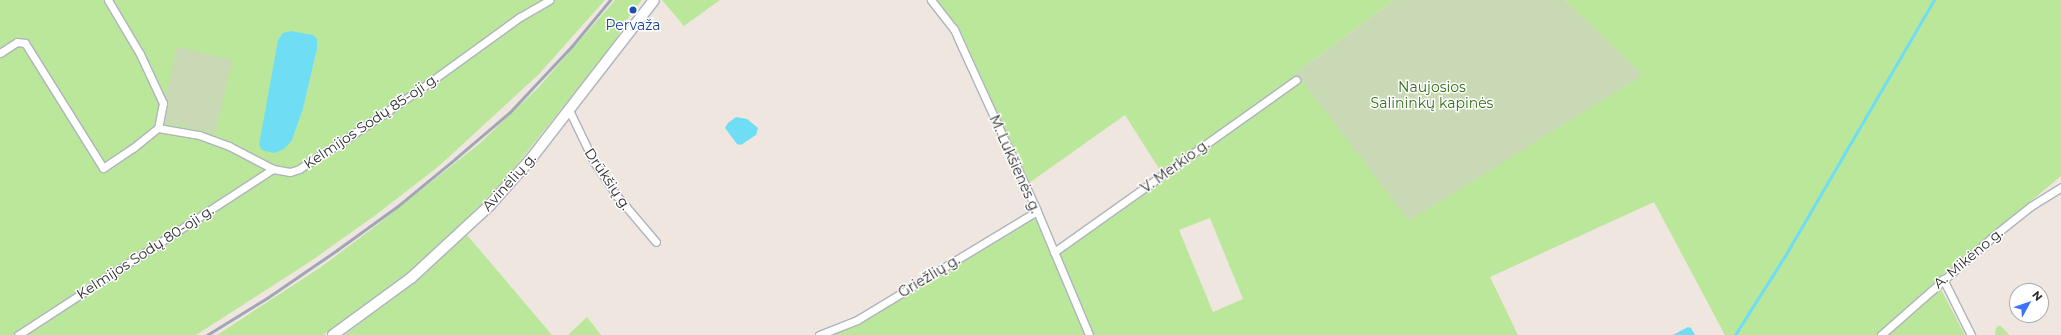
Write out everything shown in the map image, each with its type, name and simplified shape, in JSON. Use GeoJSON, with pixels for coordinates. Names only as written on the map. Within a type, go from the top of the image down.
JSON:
{"type":"FeatureCollection","features":[{"type":"Feature","properties":{"kind":"main road","name":"Avinėlių g."},"geometry":{"type":"LineString","coordinates":[[333,335],[411,278],[490,205],[530,160],[654,0]]}},
{"type":"Feature","properties":{"kind":"street"},"geometry":{"type":"LineString","coordinates":[[0,53],[17,42],[25,43],[102,168],[133,148],[158,128],[163,103],[140,54],[108,0]]}},
{"type":"Feature","properties":{"kind":"street","name":"Kelmijos Sodų 85-oji g."},"geometry":{"type":"LineString","coordinates":[[158,128],[206,138],[229,146],[272,169],[290,172],[299,169],[419,90],[520,16],[550,0]]}},
{"type":"Feature","properties":{"kind":"street","name":"M. Lukšienės g."},"geometry":{"type":"LineString","coordinates":[[931,0],[954,29],[1037,211],[1089,335]]}},
{"type":"Feature","properties":{"kind":"street","name":"V. Merkio g."},"geometry":{"type":"LineString","coordinates":[[1054,252],[1296,80]]}},
{"type":"Feature","properties":{"kind":"street","name":"Drūkšių g."},"geometry":{"type":"LineString","coordinates":[[569,110],[594,162],[616,196],[656,242]]}},
{"type":"Feature","properties":{"kind":"street","name":"Kelmijos Sodų 80-oji g."},"geometry":{"type":"LineString","coordinates":[[18,335],[272,169]]}},
{"type":"Feature","properties":{"kind":"street","name":"A. Mikėno g."},"geometry":{"type":"LineString","coordinates":[[1881,335],[1943,279],[2031,206],[2061,187]]}},
{"type":"Feature","properties":{"kind":"street","name":"Griežlių g."},"geometry":{"type":"LineString","coordinates":[[819,335],[857,320],[1037,211]]}},
{"type":"Feature","properties":{"kind":"street"},"geometry":{"type":"LineString","coordinates":[[1943,279],[1971,335]]}},
{"type":"Feature","properties":{"kind":"green space"},"geometry":{"type":"Polygon","coordinates":[[[0,0],[605,0],[539,74],[439,166],[377,214],[311,261],[196,335],[0,335],[0,0]],[[317,49],[292,140],[303,109],[317,49]]]}},
{"type":"Feature","properties":{"kind":"green space"},"geometry":{"type":"Polygon","coordinates":[[[615,0],[642,0],[625,22],[614,43],[507,177],[475,211],[395,285],[323,335],[217,335],[321,267],[377,225],[479,144],[538,88],[615,0]]]}},
{"type":"Feature","properties":{"kind":"green space"},"geometry":{"type":"Polygon","coordinates":[[[662,0],[720,0],[684,26],[662,0]]]}},
{"type":"Feature","properties":{"kind":"green space"},"geometry":{"type":"Polygon","coordinates":[[[937,0],[1394,0],[1296,73],[1642,75],[1565,0],[2061,0],[2061,176],[1936,280],[1965,335],[1725,335],[1654,202],[1490,277],[1518,335],[1093,335],[1059,255],[1165,178],[1125,115],[1029,183],[965,41],[951,18],[937,0]],[[1210,218],[1179,230],[1213,312],[1243,299],[1210,218]]]}},
{"type":"Feature","properties":{"kind":"green space","name":"Naujosios Salininkų kapinės"},"geometry":{"type":"Polygon","coordinates":[[[1394,0],[1565,0],[1643,75],[1409,221],[1296,73],[1394,0]]]}},
{"type":"Feature","properties":{"kind":"green space"},"geometry":{"type":"Polygon","coordinates":[[[177,47],[233,60],[215,134],[160,121],[177,47]]]}},
{"type":"Feature","properties":{"kind":"green space"},"geometry":{"type":"Polygon","coordinates":[[[1032,218],[1036,220],[1085,335],[828,335],[854,325],[1032,218]]]}},
{"type":"Feature","properties":{"kind":"green space"},"geometry":{"type":"Polygon","coordinates":[[[467,235],[552,335],[344,335],[419,278],[467,235]]]}},
{"type":"Feature","properties":{"kind":"green space"},"geometry":{"type":"Polygon","coordinates":[[[587,317],[601,335],[568,335],[587,317]]]}},
{"type":"Feature","properties":{"kind":"green space"},"geometry":{"type":"Polygon","coordinates":[[[2001,326],[2009,335],[1995,335],[1996,328],[2001,326]]]}},
{"type":"Feature","properties":{"kind":"water"},"geometry":{"type":"Polygon","coordinates":[[[291,31],[313,35],[317,39],[317,49],[303,109],[292,140],[284,149],[274,153],[262,150],[259,145],[278,40],[283,33],[291,31]]]}},
{"type":"Feature","properties":{"kind":"water"},"geometry":{"type":"Polygon","coordinates":[[[736,117],[747,119],[758,128],[756,135],[741,145],[737,144],[725,128],[728,123],[736,117]]]}},
{"type":"Feature","properties":{"kind":"water"},"geometry":{"type":"Polygon","coordinates":[[[1688,327],[1691,328],[1695,335],[1673,335],[1688,327]]]}},
{"type":"Feature","properties":{"kind":"waterway"},"geometry":{"type":"LineString","coordinates":[[1735,335],[1785,256],[1934,0]]}},
{"type":"Feature","properties":{"kind":"railway"},"geometry":{"type":"LineString","coordinates":[[207,335],[267,298],[337,250],[398,206],[455,159],[510,112],[572,46],[610,0]]}},
{"type":"Feature","properties":{"kind":"place","name":"Pervaža"},"geometry":{"type":"Point","coordinates":[633,10]}}]}
